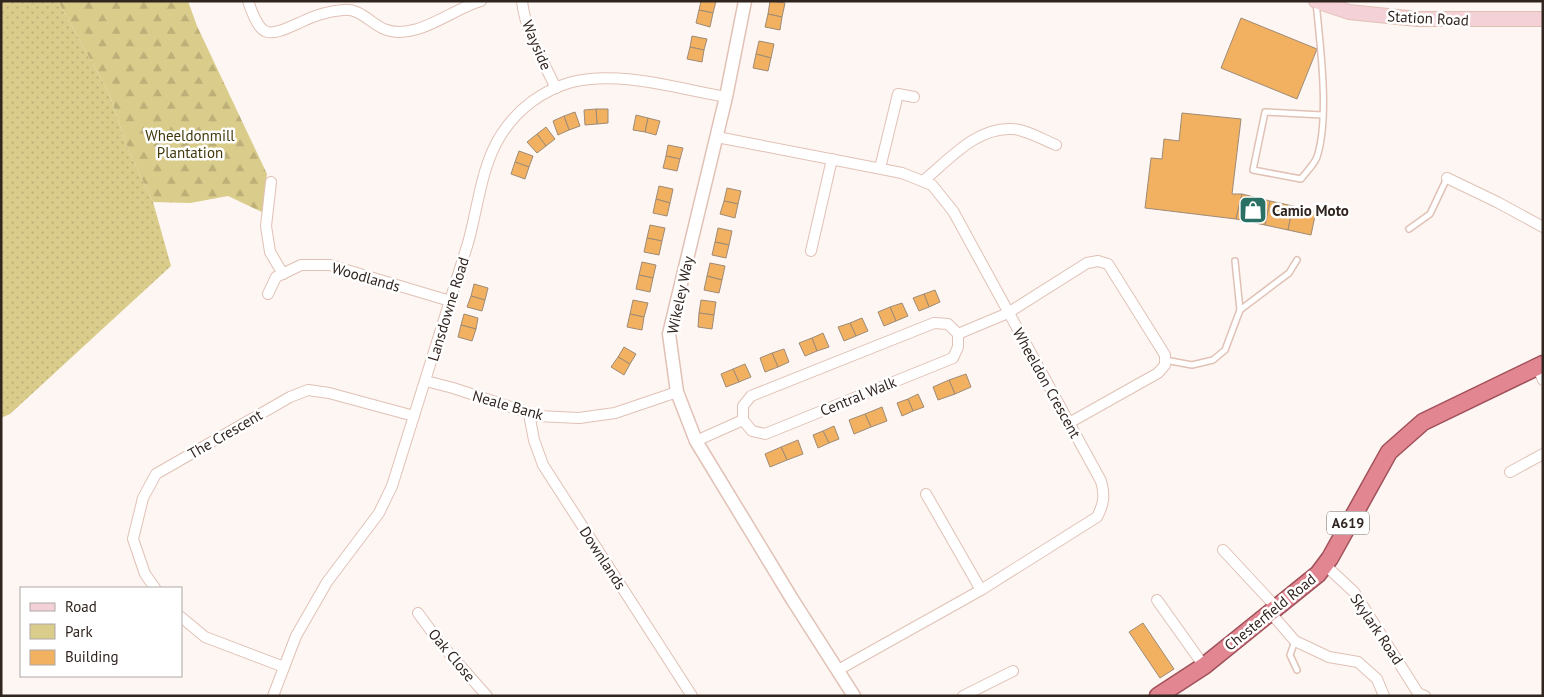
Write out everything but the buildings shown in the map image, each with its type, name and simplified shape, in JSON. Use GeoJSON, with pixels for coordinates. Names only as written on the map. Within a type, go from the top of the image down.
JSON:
{"type":"FeatureCollection","features":[{"type":"Feature","properties":{"kind":"highway","name":"Chesterfield Road"},"geometry":{"type":"LineString","coordinates":[[1158,696],[1204,666],[1318,574],[1325,565],[1388,452],[1423,422],[1541,370]]}},
{"type":"Feature","properties":{"kind":"main road","name":"Station Road"},"geometry":{"type":"LineString","coordinates":[[1316,1],[1349,12],[1417,19],[1470,21],[1543,19]]}},
{"type":"Feature","properties":{"kind":"street"},"geometry":{"type":"LineString","coordinates":[[248,1],[260,27],[266,33],[275,34],[346,5],[384,29],[402,31],[422,27],[481,1]]}},
{"type":"Feature","properties":{"kind":"street","name":"Wayside"},"geometry":{"type":"LineString","coordinates":[[522,1],[523,10],[535,44],[556,88]]}},
{"type":"Feature","properties":{"kind":"street","name":"Wikeley Way"},"geometry":{"type":"LineString","coordinates":[[745,1],[717,137],[669,334],[677,392],[696,441],[792,599],[854,696]]}},
{"type":"Feature","properties":{"kind":"street","name":"Lansdowne Road"},"geometry":{"type":"LineString","coordinates":[[273,696],[296,636],[327,582],[379,514],[392,486],[450,301],[490,159],[500,135],[515,116],[537,97],[573,82],[602,77],[726,97]]}},
{"type":"Feature","properties":{"kind":"street"},"geometry":{"type":"LineString","coordinates":[[880,168],[898,94],[914,97]]}},
{"type":"Feature","properties":{"kind":"street"},"geometry":{"type":"LineString","coordinates":[[923,181],[977,137],[992,130],[1014,129],[1056,145]]}},
{"type":"Feature","properties":{"kind":"street","name":"Wheeldon Crescent"},"geometry":{"type":"LineString","coordinates":[[717,137],[902,172],[932,185],[954,211],[1101,481],[1104,492],[1104,504],[1098,517],[981,590],[838,670]]}},
{"type":"Feature","properties":{"kind":"street"},"geometry":{"type":"LineString","coordinates":[[811,251],[832,159]]}},
{"type":"Feature","properties":{"kind":"street"},"geometry":{"type":"LineString","coordinates":[[1447,178],[1543,227]]}},
{"type":"Feature","properties":{"kind":"street"},"geometry":{"type":"LineString","coordinates":[[268,294],[276,277],[283,274],[270,252],[266,226],[271,182]]}},
{"type":"Feature","properties":{"kind":"street"},"geometry":{"type":"LineString","coordinates":[[696,441],[743,420],[743,406],[751,396],[934,323],[948,324],[958,334],[1008,313],[1087,263],[1098,261],[1108,264],[1165,356],[1165,365],[1158,373],[1069,423]]}},
{"type":"Feature","properties":{"kind":"street","name":"Woodlands"},"geometry":{"type":"LineString","coordinates":[[283,274],[300,265],[330,265],[450,301]]}},
{"type":"Feature","properties":{"kind":"street","name":"Central Walk"},"geometry":{"type":"LineString","coordinates":[[743,420],[752,431],[764,434],[774,430],[952,358],[958,347],[958,334]]}},
{"type":"Feature","properties":{"kind":"street","name":"Neale Bank"},"geometry":{"type":"LineString","coordinates":[[426,381],[453,388],[529,414],[579,418],[614,413],[677,392]]}},
{"type":"Feature","properties":{"kind":"street","name":"The Crescent"},"geometry":{"type":"LineString","coordinates":[[154,587],[145,574],[133,539],[143,498],[156,474],[290,397],[308,390],[329,393],[414,416]]}},
{"type":"Feature","properties":{"kind":"street","name":"Downlands"},"geometry":{"type":"LineString","coordinates":[[529,414],[534,440],[543,466],[692,696]]}},
{"type":"Feature","properties":{"kind":"street"},"geometry":{"type":"LineString","coordinates":[[1510,472],[1543,454]]}},
{"type":"Feature","properties":{"kind":"street"},"geometry":{"type":"LineString","coordinates":[[926,494],[981,590]]}},
{"type":"Feature","properties":{"kind":"street"},"geometry":{"type":"LineString","coordinates":[[1223,550],[1273,609],[1295,642],[1329,657],[1358,662],[1377,679],[1384,696]]}},
{"type":"Feature","properties":{"kind":"street","name":"Skylark Road"},"geometry":{"type":"LineString","coordinates":[[1325,565],[1354,592],[1418,693],[1424,696]]}},
{"type":"Feature","properties":{"kind":"street"},"geometry":{"type":"LineString","coordinates":[[1157,600],[1204,666]]}},
{"type":"Feature","properties":{"kind":"street","name":"Oak Close"},"geometry":{"type":"LineString","coordinates":[[418,613],[440,643],[487,696]]}},
{"type":"Feature","properties":{"kind":"street"},"geometry":{"type":"LineString","coordinates":[[182,619],[205,637],[284,667]]}},
{"type":"Feature","properties":{"kind":"street"},"geometry":{"type":"LineString","coordinates":[[963,696],[1013,671]]}},
{"type":"Feature","properties":{"kind":"lane"},"geometry":{"type":"LineString","coordinates":[[1316,1],[1322,67],[1322,116],[1320,144],[1316,159],[1301,179],[1253,170],[1265,112],[1322,116]]}},
{"type":"Feature","properties":{"kind":"lane"},"geometry":{"type":"LineString","coordinates":[[1409,229],[1430,214],[1447,178]]}},
{"type":"Feature","properties":{"kind":"lane"},"geometry":{"type":"LineString","coordinates":[[1240,310],[1289,274],[1297,260]]}},
{"type":"Feature","properties":{"kind":"lane"},"geometry":{"type":"LineString","coordinates":[[1165,360],[1192,365],[1213,360],[1225,350],[1240,310],[1235,261]]}},
{"type":"Feature","properties":{"kind":"lane"},"geometry":{"type":"LineString","coordinates":[[1295,642],[1290,655],[1297,670]]}},
{"type":"Feature","properties":{"kind":"green space"},"geometry":{"type":"Polygon","coordinates":[[[1,1],[58,1],[109,93],[128,149],[153,202],[171,266],[10,414],[1,418],[1,1]]]}},
{"type":"Feature","properties":{"kind":"green space","name":"Wheeldonmill Plantation"},"geometry":{"type":"Polygon","coordinates":[[[58,1],[188,1],[197,26],[267,174],[262,212],[228,196],[190,203],[153,202],[128,149],[109,93],[58,1]]]}},
{"type":"Feature","properties":{"kind":"place","name":"Camio Moto"},"geometry":{"type":"Point","coordinates":[1253,210]}}]}
